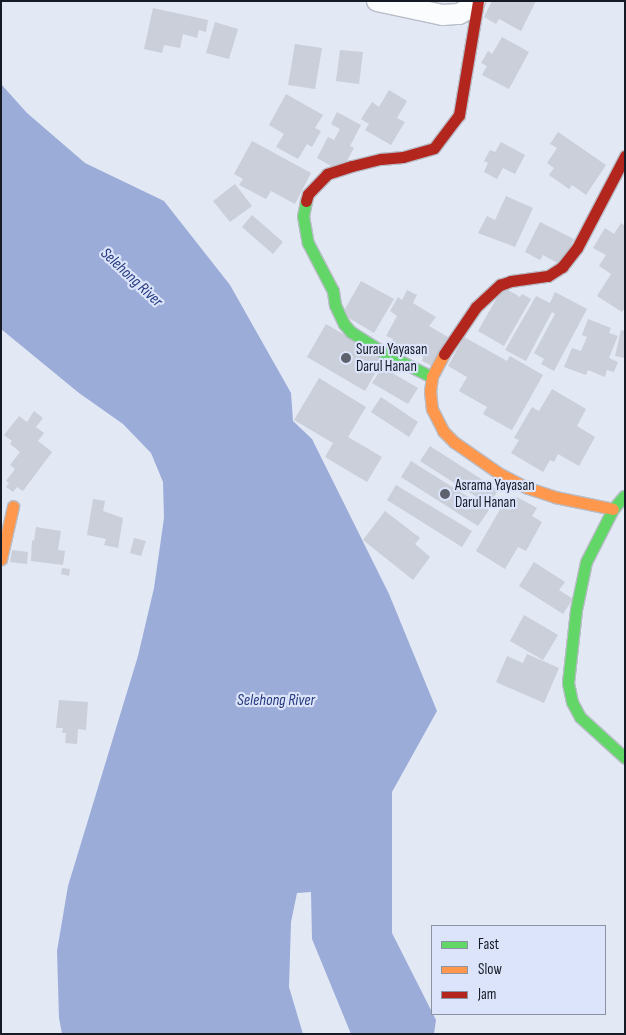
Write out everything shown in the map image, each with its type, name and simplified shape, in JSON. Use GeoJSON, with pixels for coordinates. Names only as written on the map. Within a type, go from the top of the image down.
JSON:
{"type":"FeatureCollection","features":[{"type":"Feature","properties":{"kind":"street"},"geometry":{"type":"LineString","coordinates":[[377,1],[443,16],[459,14],[472,8],[477,1]]}},
{"type":"Feature","properties":{"kind":"street"},"geometry":{"type":"LineString","coordinates":[[432,377],[386,354],[351,332],[344,324],[335,305],[333,291],[308,243],[303,216],[308,194],[327,174],[352,166],[381,159],[403,157],[434,148],[459,115],[477,1]]}},
{"type":"Feature","properties":{"kind":"street"},"geometry":{"type":"LineString","coordinates":[[613,509],[570,501],[528,488],[500,474],[454,442],[439,426],[432,409],[430,391],[432,377],[464,323],[490,294],[500,285],[511,281],[548,276],[562,267],[576,248],[618,174],[625,156]]}},
{"type":"Feature","properties":{"kind":"street"},"geometry":{"type":"LineString","coordinates":[[625,495],[613,509],[597,537],[580,586],[568,683],[572,702],[580,717],[594,732],[625,758]]}},
{"type":"Feature","properties":{"kind":"street"},"geometry":{"type":"LineString","coordinates":[[1,559],[13,506]]}},
{"type":"Feature","properties":{"kind":"water","name":"Selehong River"},"geometry":{"type":"Polygon","coordinates":[[[1,84],[27,113],[85,163],[164,201],[230,285],[291,393],[293,421],[312,439],[389,594],[437,711],[392,792],[392,933],[431,1010],[431,1015],[433,1015],[436,1020],[434,1034],[351,1034],[312,939],[311,892],[297,893],[291,922],[289,987],[303,1034],[62,1034],[59,1018],[57,951],[68,886],[138,656],[154,588],[164,518],[163,482],[151,453],[123,424],[79,393],[1,329],[1,84]]]}},
{"type":"Feature","properties":{"kind":"building"},"geometry":{"type":"Polygon","coordinates":[[[492,1],[536,1],[521,31],[499,19],[496,24],[484,17],[492,1]]]}},
{"type":"Feature","properties":{"kind":"building"},"geometry":{"type":"Polygon","coordinates":[[[153,8],[208,20],[206,32],[199,30],[197,38],[183,34],[180,48],[164,45],[162,53],[144,49],[153,8]]]}},
{"type":"Feature","properties":{"kind":"building"},"geometry":{"type":"Polygon","coordinates":[[[215,22],[238,29],[229,59],[206,53],[215,22]]]}},
{"type":"Feature","properties":{"kind":"building"},"geometry":{"type":"Polygon","coordinates":[[[502,37],[529,52],[509,89],[482,75],[487,66],[481,63],[488,51],[492,54],[502,37]]]}},
{"type":"Feature","properties":{"kind":"building"},"geometry":{"type":"Polygon","coordinates":[[[295,44],[322,48],[315,89],[288,85],[295,44]]]}},
{"type":"Feature","properties":{"kind":"building"},"geometry":{"type":"Polygon","coordinates":[[[340,50],[363,52],[359,84],[336,81],[340,50]]]}},
{"type":"Feature","properties":{"kind":"building"},"geometry":{"type":"Polygon","coordinates":[[[389,90],[407,101],[397,118],[405,122],[391,145],[365,130],[369,124],[361,119],[372,102],[379,107],[389,90]]]}},
{"type":"Feature","properties":{"kind":"building"},"geometry":{"type":"Polygon","coordinates":[[[286,94],[323,115],[315,128],[321,131],[312,147],[307,144],[298,159],[276,147],[284,134],[269,125],[286,94]]]}},
{"type":"Feature","properties":{"kind":"building"},"geometry":{"type":"Polygon","coordinates":[[[337,112],[361,125],[350,146],[354,148],[344,166],[333,167],[317,158],[328,137],[334,140],[340,129],[331,124],[337,112]]]}},
{"type":"Feature","properties":{"kind":"building"},"geometry":{"type":"Polygon","coordinates":[[[558,132],[606,165],[586,195],[572,185],[569,189],[549,175],[554,168],[547,163],[557,148],[550,144],[558,132]]]}},
{"type":"Feature","properties":{"kind":"building"},"geometry":{"type":"Polygon","coordinates":[[[252,141],[311,173],[295,204],[271,191],[266,199],[239,185],[243,179],[234,174],[252,141]]]}},
{"type":"Feature","properties":{"kind":"building"},"geometry":{"type":"Polygon","coordinates":[[[501,142],[525,155],[515,174],[503,168],[497,179],[484,172],[488,163],[484,161],[490,150],[495,152],[501,142]]]}},
{"type":"Feature","properties":{"kind":"building"},"geometry":{"type":"Polygon","coordinates":[[[235,184],[252,206],[230,222],[213,201],[235,184]]]}},
{"type":"Feature","properties":{"kind":"building"},"geometry":{"type":"Polygon","coordinates":[[[506,196],[533,208],[515,247],[478,233],[487,216],[495,220],[506,196]]]}},
{"type":"Feature","properties":{"kind":"building"},"geometry":{"type":"Polygon","coordinates":[[[252,215],[283,242],[273,254],[242,227],[252,215]]]}},
{"type":"Feature","properties":{"kind":"building"},"geometry":{"type":"Polygon","coordinates":[[[540,222],[574,239],[561,265],[543,255],[540,260],[525,252],[540,222]]]}},
{"type":"Feature","properties":{"kind":"building"},"geometry":{"type":"Polygon","coordinates":[[[621,223],[625,226],[625,308],[622,312],[597,296],[611,274],[599,266],[606,255],[593,248],[605,228],[614,234],[621,223]]]}},
{"type":"Feature","properties":{"kind":"building"},"geometry":{"type":"Polygon","coordinates":[[[361,281],[394,299],[374,333],[349,318],[345,309],[361,281]]]}},
{"type":"Feature","properties":{"kind":"building"},"geometry":{"type":"Polygon","coordinates":[[[503,287],[520,297],[522,294],[531,299],[504,346],[478,331],[503,287]]]}},
{"type":"Feature","properties":{"kind":"building"},"geometry":{"type":"Polygon","coordinates":[[[407,290],[417,295],[413,303],[436,317],[429,326],[448,337],[432,366],[422,361],[423,357],[410,349],[406,357],[390,347],[393,339],[386,336],[397,316],[390,311],[398,297],[402,300],[407,290]]]}},
{"type":"Feature","properties":{"kind":"building"},"geometry":{"type":"Polygon","coordinates":[[[555,292],[587,309],[554,371],[541,364],[544,359],[534,353],[555,314],[552,312],[526,361],[505,350],[536,296],[550,303],[555,292]]]}},
{"type":"Feature","properties":{"kind":"building"},"geometry":{"type":"Polygon","coordinates":[[[588,319],[611,328],[609,333],[618,336],[609,358],[618,362],[614,372],[607,370],[605,377],[588,370],[586,375],[564,367],[572,348],[581,351],[587,337],[582,335],[588,319]]]}},
{"type":"Feature","properties":{"kind":"building","name":"Surau Yayasan Darul Hanan"},"geometry":{"type":"Polygon","coordinates":[[[326,324],[384,358],[365,391],[307,357],[326,324]]]}},
{"type":"Feature","properties":{"kind":"building"},"geometry":{"type":"Polygon","coordinates":[[[621,330],[625,331],[625,358],[615,356],[621,330]]]}},
{"type":"Feature","properties":{"kind":"building"},"geometry":{"type":"Polygon","coordinates":[[[464,337],[507,361],[510,356],[543,375],[512,430],[483,414],[487,407],[459,391],[467,377],[448,366],[464,337]]]}},
{"type":"Feature","properties":{"kind":"building"},"geometry":{"type":"Polygon","coordinates":[[[382,367],[418,388],[408,404],[372,383],[382,367]]]}},
{"type":"Feature","properties":{"kind":"building"},"geometry":{"type":"Polygon","coordinates":[[[319,378],[366,407],[348,437],[382,457],[367,482],[325,457],[333,443],[294,420],[319,378]]]}},
{"type":"Feature","properties":{"kind":"building"},"geometry":{"type":"Polygon","coordinates":[[[552,389],[586,409],[577,426],[595,437],[579,466],[558,454],[554,462],[550,460],[543,472],[511,453],[519,440],[514,438],[532,407],[539,411],[552,389]]]}},
{"type":"Feature","properties":{"kind":"building"},"geometry":{"type":"Polygon","coordinates":[[[381,397],[418,422],[409,437],[371,412],[381,397]]]}},
{"type":"Feature","properties":{"kind":"building"},"geometry":{"type":"Polygon","coordinates":[[[34,411],[43,418],[36,427],[44,433],[38,441],[52,452],[23,491],[17,487],[13,492],[6,487],[9,483],[6,481],[15,469],[10,465],[20,452],[10,444],[12,441],[4,435],[19,416],[27,422],[34,411]]]}},
{"type":"Feature","properties":{"kind":"building","name":"Asrama Yayasan Darul Hanan"},"geometry":{"type":"Polygon","coordinates":[[[430,446],[498,490],[489,505],[420,461],[430,446]]]}},
{"type":"Feature","properties":{"kind":"building","name":"Asrama Yayasan Darul Hanan"},"geometry":{"type":"Polygon","coordinates":[[[411,461],[489,510],[478,526],[401,477],[411,461]]]}},
{"type":"Feature","properties":{"kind":"building","name":"Asrama Yayasan Darul Hanan"},"geometry":{"type":"Polygon","coordinates":[[[396,485],[472,531],[462,547],[387,500],[396,485]]]}},
{"type":"Feature","properties":{"kind":"building"},"geometry":{"type":"Polygon","coordinates":[[[517,497],[537,508],[532,516],[542,522],[526,551],[518,547],[505,569],[476,551],[502,506],[509,510],[517,497]]]}},
{"type":"Feature","properties":{"kind":"building"},"geometry":{"type":"Polygon","coordinates":[[[93,499],[105,501],[103,511],[123,518],[118,548],[104,545],[106,539],[87,535],[93,499]]]}},
{"type":"Feature","properties":{"kind":"building"},"geometry":{"type":"Polygon","coordinates":[[[385,511],[420,538],[415,544],[430,557],[413,580],[363,540],[385,511]]]}},
{"type":"Feature","properties":{"kind":"building"},"geometry":{"type":"Polygon","coordinates":[[[36,527],[61,531],[58,550],[65,551],[63,565],[31,561],[32,540],[34,541],[36,527]]]}},
{"type":"Feature","properties":{"kind":"building"},"geometry":{"type":"Polygon","coordinates":[[[134,538],[146,541],[141,556],[130,553],[134,538]]]}},
{"type":"Feature","properties":{"kind":"building"},"geometry":{"type":"Polygon","coordinates":[[[12,550],[28,552],[27,564],[10,562],[12,550]]]}},
{"type":"Feature","properties":{"kind":"building"},"geometry":{"type":"Polygon","coordinates":[[[534,562],[565,582],[559,590],[573,599],[563,614],[519,586],[534,562]]]}},
{"type":"Feature","properties":{"kind":"building"},"geometry":{"type":"Polygon","coordinates":[[[62,568],[70,569],[69,576],[61,574],[62,568]]]}},
{"type":"Feature","properties":{"kind":"building"},"geometry":{"type":"Polygon","coordinates":[[[524,615],[558,635],[543,660],[510,641],[524,615]]]}},
{"type":"Feature","properties":{"kind":"building"},"geometry":{"type":"Polygon","coordinates":[[[527,654],[559,668],[544,703],[496,682],[507,656],[523,663],[527,654]]]}},
{"type":"Feature","properties":{"kind":"building"},"geometry":{"type":"Polygon","coordinates":[[[59,700],[88,702],[86,730],[78,729],[77,744],[65,743],[66,733],[62,733],[63,728],[56,728],[59,700]]]}},
{"type":"Feature","properties":{"kind":"traffic: fast"},"geometry":{"type":"LineString","coordinates":[[306,201],[303,216],[308,243],[333,291],[335,305],[344,324],[351,332],[386,354],[432,377]]}},
{"type":"Feature","properties":{"kind":"traffic: fast"},"geometry":{"type":"LineString","coordinates":[[624,496],[613,509],[586,562],[576,610],[568,683],[572,702],[580,717],[625,758]]}},
{"type":"Feature","properties":{"kind":"traffic: slow"},"geometry":{"type":"LineString","coordinates":[[444,354],[432,377],[430,391],[432,409],[443,431],[454,442],[500,474],[528,488],[555,497],[613,509]]}},
{"type":"Feature","properties":{"kind":"traffic: slow"},"geometry":{"type":"LineString","coordinates":[[1,559],[13,506]]}},
{"type":"Feature","properties":{"kind":"traffic: jam"},"geometry":{"type":"LineString","coordinates":[[306,201],[308,194],[327,174],[352,166],[381,159],[403,157],[434,148],[459,115],[478,1]]}},
{"type":"Feature","properties":{"kind":"traffic: jam"},"geometry":{"type":"LineString","coordinates":[[444,354],[476,307],[500,285],[511,281],[548,276],[562,267],[577,248],[625,156]]}},
{"type":"Feature","properties":{"kind":"place","name":"Surau Yayasan Darul Hanan"},"geometry":{"type":"Point","coordinates":[346,358]}},
{"type":"Feature","properties":{"kind":"place","name":"Asrama Yayasan Darul Hanan"},"geometry":{"type":"Point","coordinates":[445,494]}}]}
